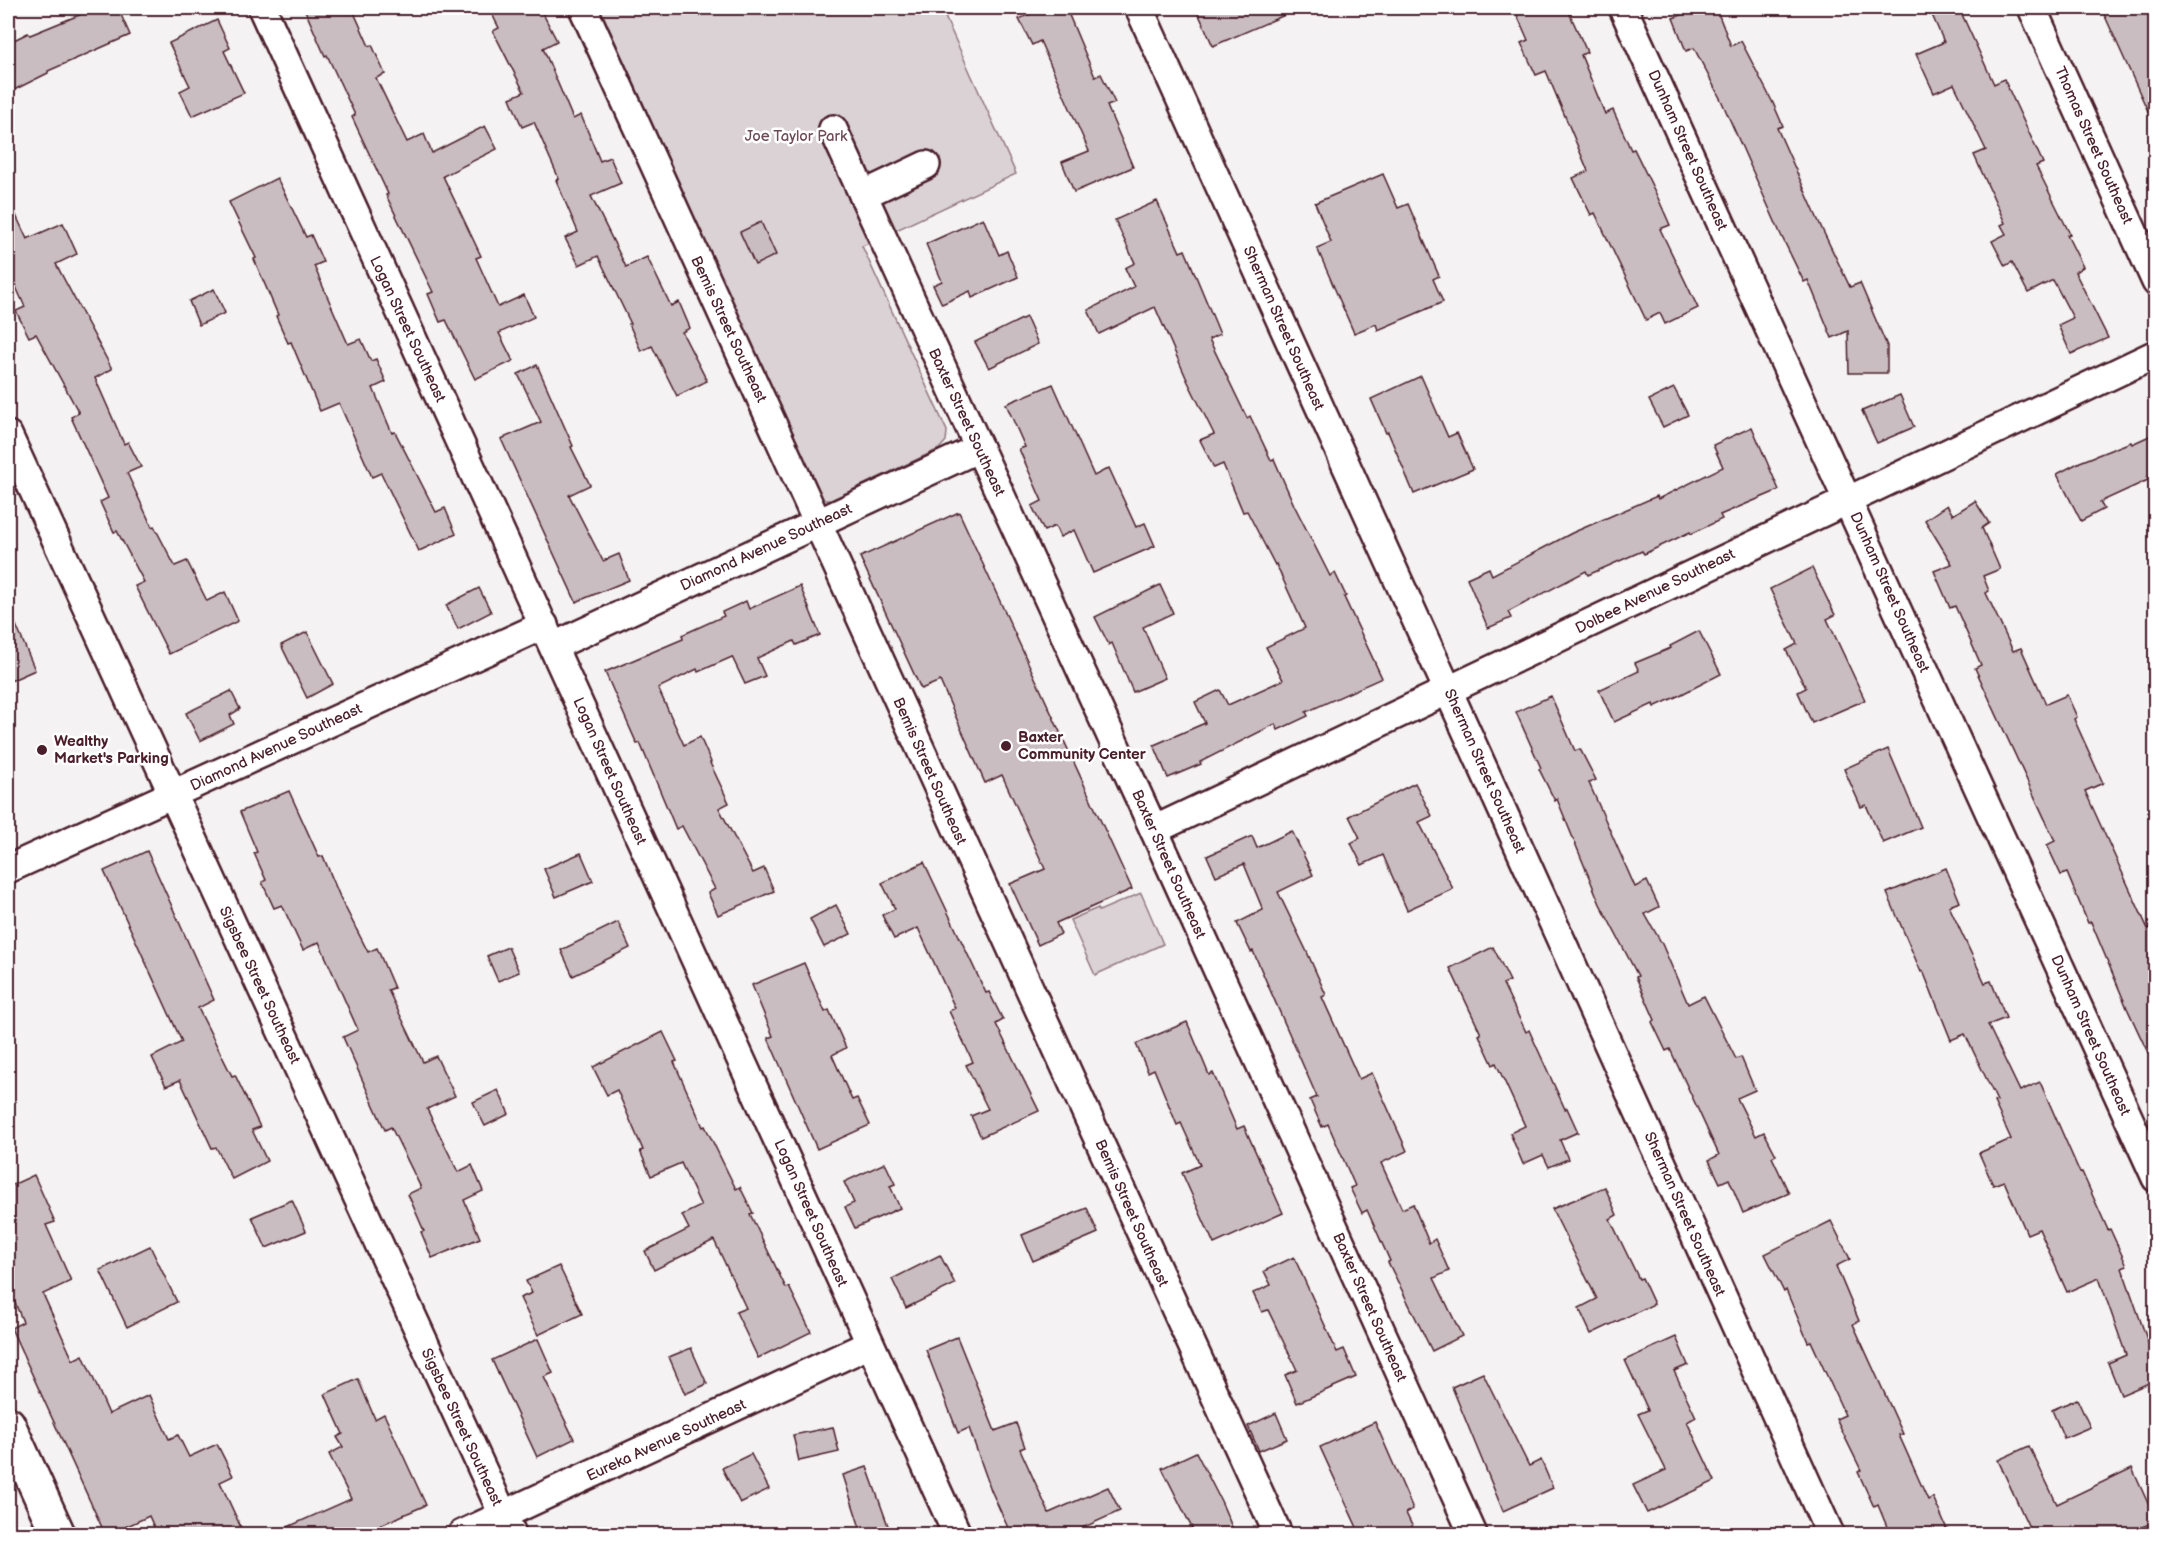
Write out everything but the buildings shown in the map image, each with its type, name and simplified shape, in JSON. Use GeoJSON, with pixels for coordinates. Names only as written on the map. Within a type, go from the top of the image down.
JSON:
{"type":"FeatureCollection","features":[{"type":"Feature","properties":{"kind":"main road"},"geometry":{"type":"LineString","coordinates":[[8,1424],[58,1534]]}},
{"type":"Feature","properties":{"kind":"street","name":"Logan Street Southeast"},"geometry":{"type":"LineString","coordinates":[[262,8],[957,1534]]}},
{"type":"Feature","properties":{"kind":"street","name":"Bemis Street Southeast"},"geometry":{"type":"LineString","coordinates":[[583,8],[1278,1534]]}},
{"type":"Feature","properties":{"kind":"street","name":"Sherman Street Southeast"},"geometry":{"type":"LineString","coordinates":[[1139,8],[1830,1534]]}},
{"type":"Feature","properties":{"kind":"street","name":"Dunham Street Southeast"},"geometry":{"type":"LineString","coordinates":[[1623,8],[2156,1178]]}},
{"type":"Feature","properties":{"kind":"street","name":"Thomas Street Southeast"},"geometry":{"type":"LineString","coordinates":[[2032,8],[2156,282]]}},
{"type":"Feature","properties":{"kind":"street","name":"Baxter Street Southeast"},"geometry":{"type":"LineString","coordinates":[[833,129],[1473,1534]]}},
{"type":"Feature","properties":{"kind":"street"},"geometry":{"type":"LineString","coordinates":[[863,195],[926,165]]}},
{"type":"Feature","properties":{"kind":"street","name":"Dolbee Avenue Southeast"},"geometry":{"type":"LineString","coordinates":[[1154,830],[2156,354]]}},
{"type":"Feature","properties":{"kind":"street","name":"Sigsbee Street Southeast"},"geometry":{"type":"LineString","coordinates":[[8,435],[508,1525]]}},
{"type":"Feature","properties":{"kind":"street","name":"Diamond Avenue Southeast"},"geometry":{"type":"LineString","coordinates":[[8,869],[172,794],[818,524],[978,448]]}},
{"type":"Feature","properties":{"kind":"street","name":"Eureka Avenue Southeast"},"geometry":{"type":"LineString","coordinates":[[462,1534],[508,1525],[870,1344]]}},
{"type":"Feature","properties":{"kind":"green space","name":"Joe Taylor Park"},"geometry":{"type":"Polygon","coordinates":[[[595,8],[941,8],[1016,174],[862,246],[947,431],[946,441],[939,449],[831,500],[824,500],[817,496],[595,8]]]}},
{"type":"Feature","properties":{"kind":"green space"},"geometry":{"type":"Polygon","coordinates":[[[1141,893],[1163,944],[1095,975],[1070,920],[1098,908],[1099,911],[1141,893]]]}},
{"type":"Feature","properties":{"kind":"place","name":"Baxter Community Center"},"geometry":{"type":"Point","coordinates":[1006,746]}},
{"type":"Feature","properties":{"kind":"place","name":"Wealthy Market's Parking"},"geometry":{"type":"Point","coordinates":[42,750]}}]}
